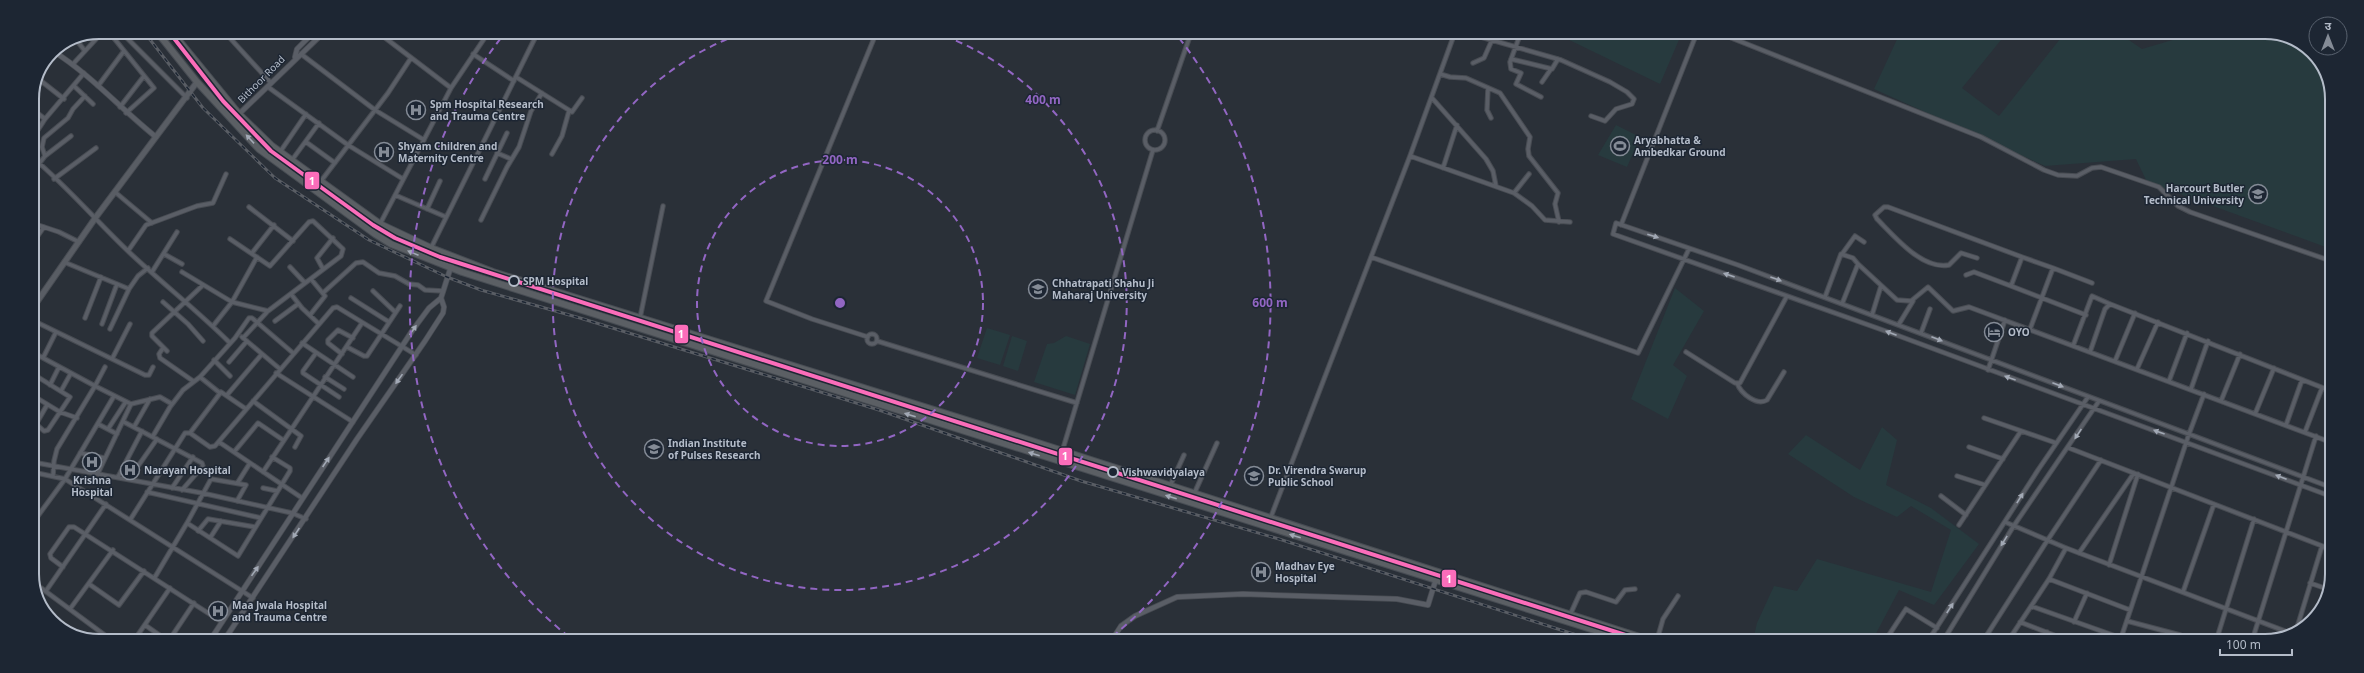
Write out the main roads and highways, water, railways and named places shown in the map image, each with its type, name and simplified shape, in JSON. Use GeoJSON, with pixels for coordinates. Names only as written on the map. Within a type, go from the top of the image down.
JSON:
{"type":"FeatureCollection","features":[{"type":"Feature","properties":{"kind":"highway"},"geometry":{"type":"LineString","coordinates":[[163,39],[197,82],[259,149],[323,197],[391,244],[450,267],[730,358],[1607,634]]}},
{"type":"Feature","properties":{"kind":"highway"},"geometry":{"type":"LineString","coordinates":[[178,39],[239,114],[280,152],[380,224],[431,248],[493,272],[1170,486],[1630,634]]}},
{"type":"Feature","properties":{"kind":"highway"},"geometry":{"type":"LineString","coordinates":[[730,358],[733,347]]}},
{"type":"Feature","properties":{"kind":"main road"},"geometry":{"type":"LineString","coordinates":[[39,299],[96,217],[187,98],[197,82]]}},
{"type":"Feature","properties":{"kind":"railway"},"geometry":{"type":"LineString","coordinates":[[150,39],[203,108],[275,178],[369,240],[447,277],[481,290],[580,318],[879,410],[1081,481],[1279,539],[1573,634]]}},
{"type":"Feature","properties":{"kind":"place","name":"Spm Hospital Research and Trauma Centre"},"geometry":{"type":"Point","coordinates":[416,110]}},
{"type":"Feature","properties":{"kind":"place","name":"Aryabhatta & Ambedkar Ground"},"geometry":{"type":"Point","coordinates":[1620,146]}},
{"type":"Feature","properties":{"kind":"place","name":"Shyam Children and Maternity Centre"},"geometry":{"type":"Point","coordinates":[384,152]}},
{"type":"Feature","properties":{"kind":"place","name":"Harcourt Butler Technical University"},"geometry":{"type":"Point","coordinates":[2258,194]}},
{"type":"Feature","properties":{"kind":"place","name":"SPM Hospital"},"geometry":{"type":"Point","coordinates":[514,281]}},
{"type":"Feature","properties":{"kind":"place","name":"Chhatrapati Shahu Ji Maharaj University"},"geometry":{"type":"Point","coordinates":[1038,289]}},
{"type":"Feature","properties":{"kind":"place","name":"OYO"},"geometry":{"type":"Point","coordinates":[1994,332]}},
{"type":"Feature","properties":{"kind":"place","name":"Indian Institute of Pulses Research"},"geometry":{"type":"Point","coordinates":[654,449]}},
{"type":"Feature","properties":{"kind":"place","name":"Krishna Hospital"},"geometry":{"type":"Point","coordinates":[92,462]}},
{"type":"Feature","properties":{"kind":"place","name":"Narayan Hospital"},"geometry":{"type":"Point","coordinates":[130,470]}},
{"type":"Feature","properties":{"kind":"place","name":"Vishwavidyalaya"},"geometry":{"type":"Point","coordinates":[1113,472]}},
{"type":"Feature","properties":{"kind":"place","name":"Dr. Virendra Swarup Public School"},"geometry":{"type":"Point","coordinates":[1254,476]}},
{"type":"Feature","properties":{"kind":"place","name":"Madhav Eye Hospital"},"geometry":{"type":"Point","coordinates":[1261,572]}},
{"type":"Feature","properties":{"kind":"place","name":"Maa Jwala Hospital and Trauma Centre"},"geometry":{"type":"Point","coordinates":[218,611]}}]}
